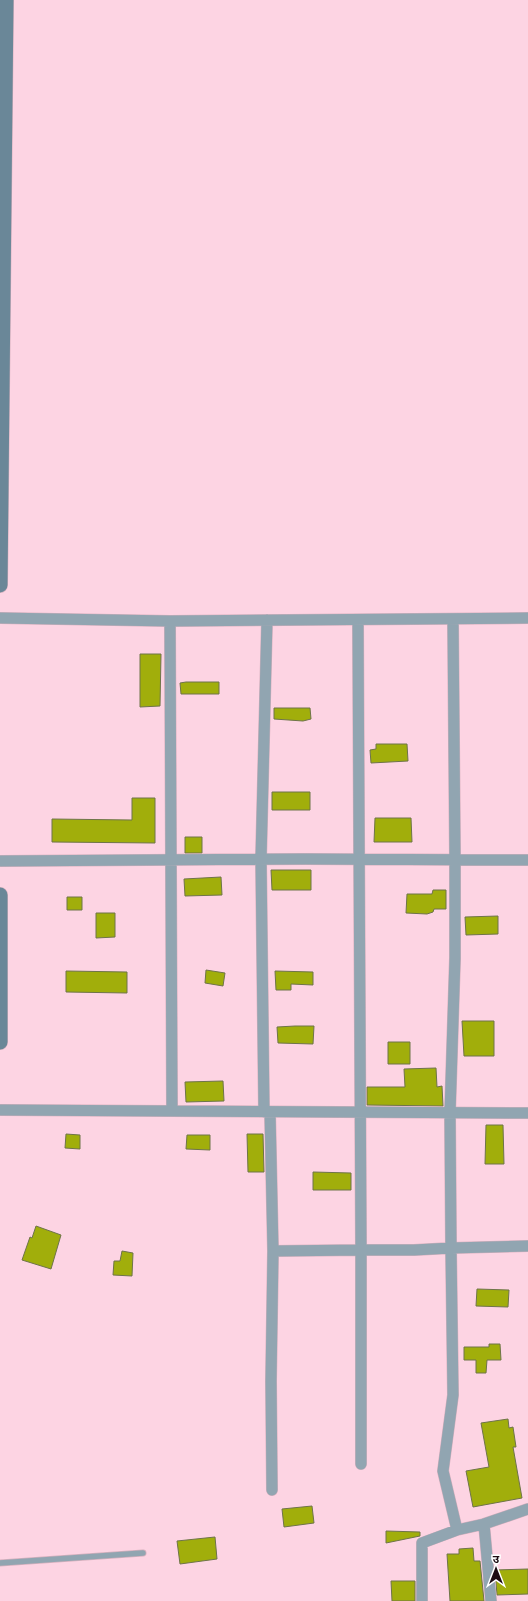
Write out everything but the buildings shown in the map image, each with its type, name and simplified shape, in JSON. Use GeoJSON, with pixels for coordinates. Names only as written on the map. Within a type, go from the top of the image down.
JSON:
{"type":"FeatureCollection","features":[{"type":"Feature","properties":{"kind":"main road"},"geometry":{"type":"LineString","coordinates":[[0,585],[3,139],[6,0]]}},
{"type":"Feature","properties":{"kind":"main road"},"geometry":{"type":"LineString","coordinates":[[0,895],[0,1042]]}},
{"type":"Feature","properties":{"kind":"street"},"geometry":{"type":"LineString","coordinates":[[0,618],[170,621],[358,621],[528,618]]}},
{"type":"Feature","properties":{"kind":"street"},"geometry":{"type":"LineString","coordinates":[[267,620],[262,859],[267,1112],[273,1251],[271,1381],[272,1490]]}},
{"type":"Feature","properties":{"kind":"street"},"geometry":{"type":"LineString","coordinates":[[453,620],[455,958],[450,1113],[453,1395],[443,1471],[457,1530]]}},
{"type":"Feature","properties":{"kind":"street"},"geometry":{"type":"LineString","coordinates":[[170,621],[172,1112]]}},
{"type":"Feature","properties":{"kind":"street"},"geometry":{"type":"LineString","coordinates":[[358,621],[361,1464]]}},
{"type":"Feature","properties":{"kind":"street"},"geometry":{"type":"LineString","coordinates":[[0,861],[170,859],[528,860]]}},
{"type":"Feature","properties":{"kind":"street"},"geometry":{"type":"LineString","coordinates":[[0,1110],[528,1113]]}},
{"type":"Feature","properties":{"kind":"street"},"geometry":{"type":"LineString","coordinates":[[273,1251],[414,1250],[528,1246]]}},
{"type":"Feature","properties":{"kind":"street"},"geometry":{"type":"LineString","coordinates":[[422,1601],[422,1543],[457,1530],[484,1524],[528,1509]]}},
{"type":"Feature","properties":{"kind":"street"},"geometry":{"type":"LineString","coordinates":[[484,1524],[491,1601]]}},
{"type":"Feature","properties":{"kind":"lane"},"geometry":{"type":"LineString","coordinates":[[0,1563],[143,1553]]}}]}
